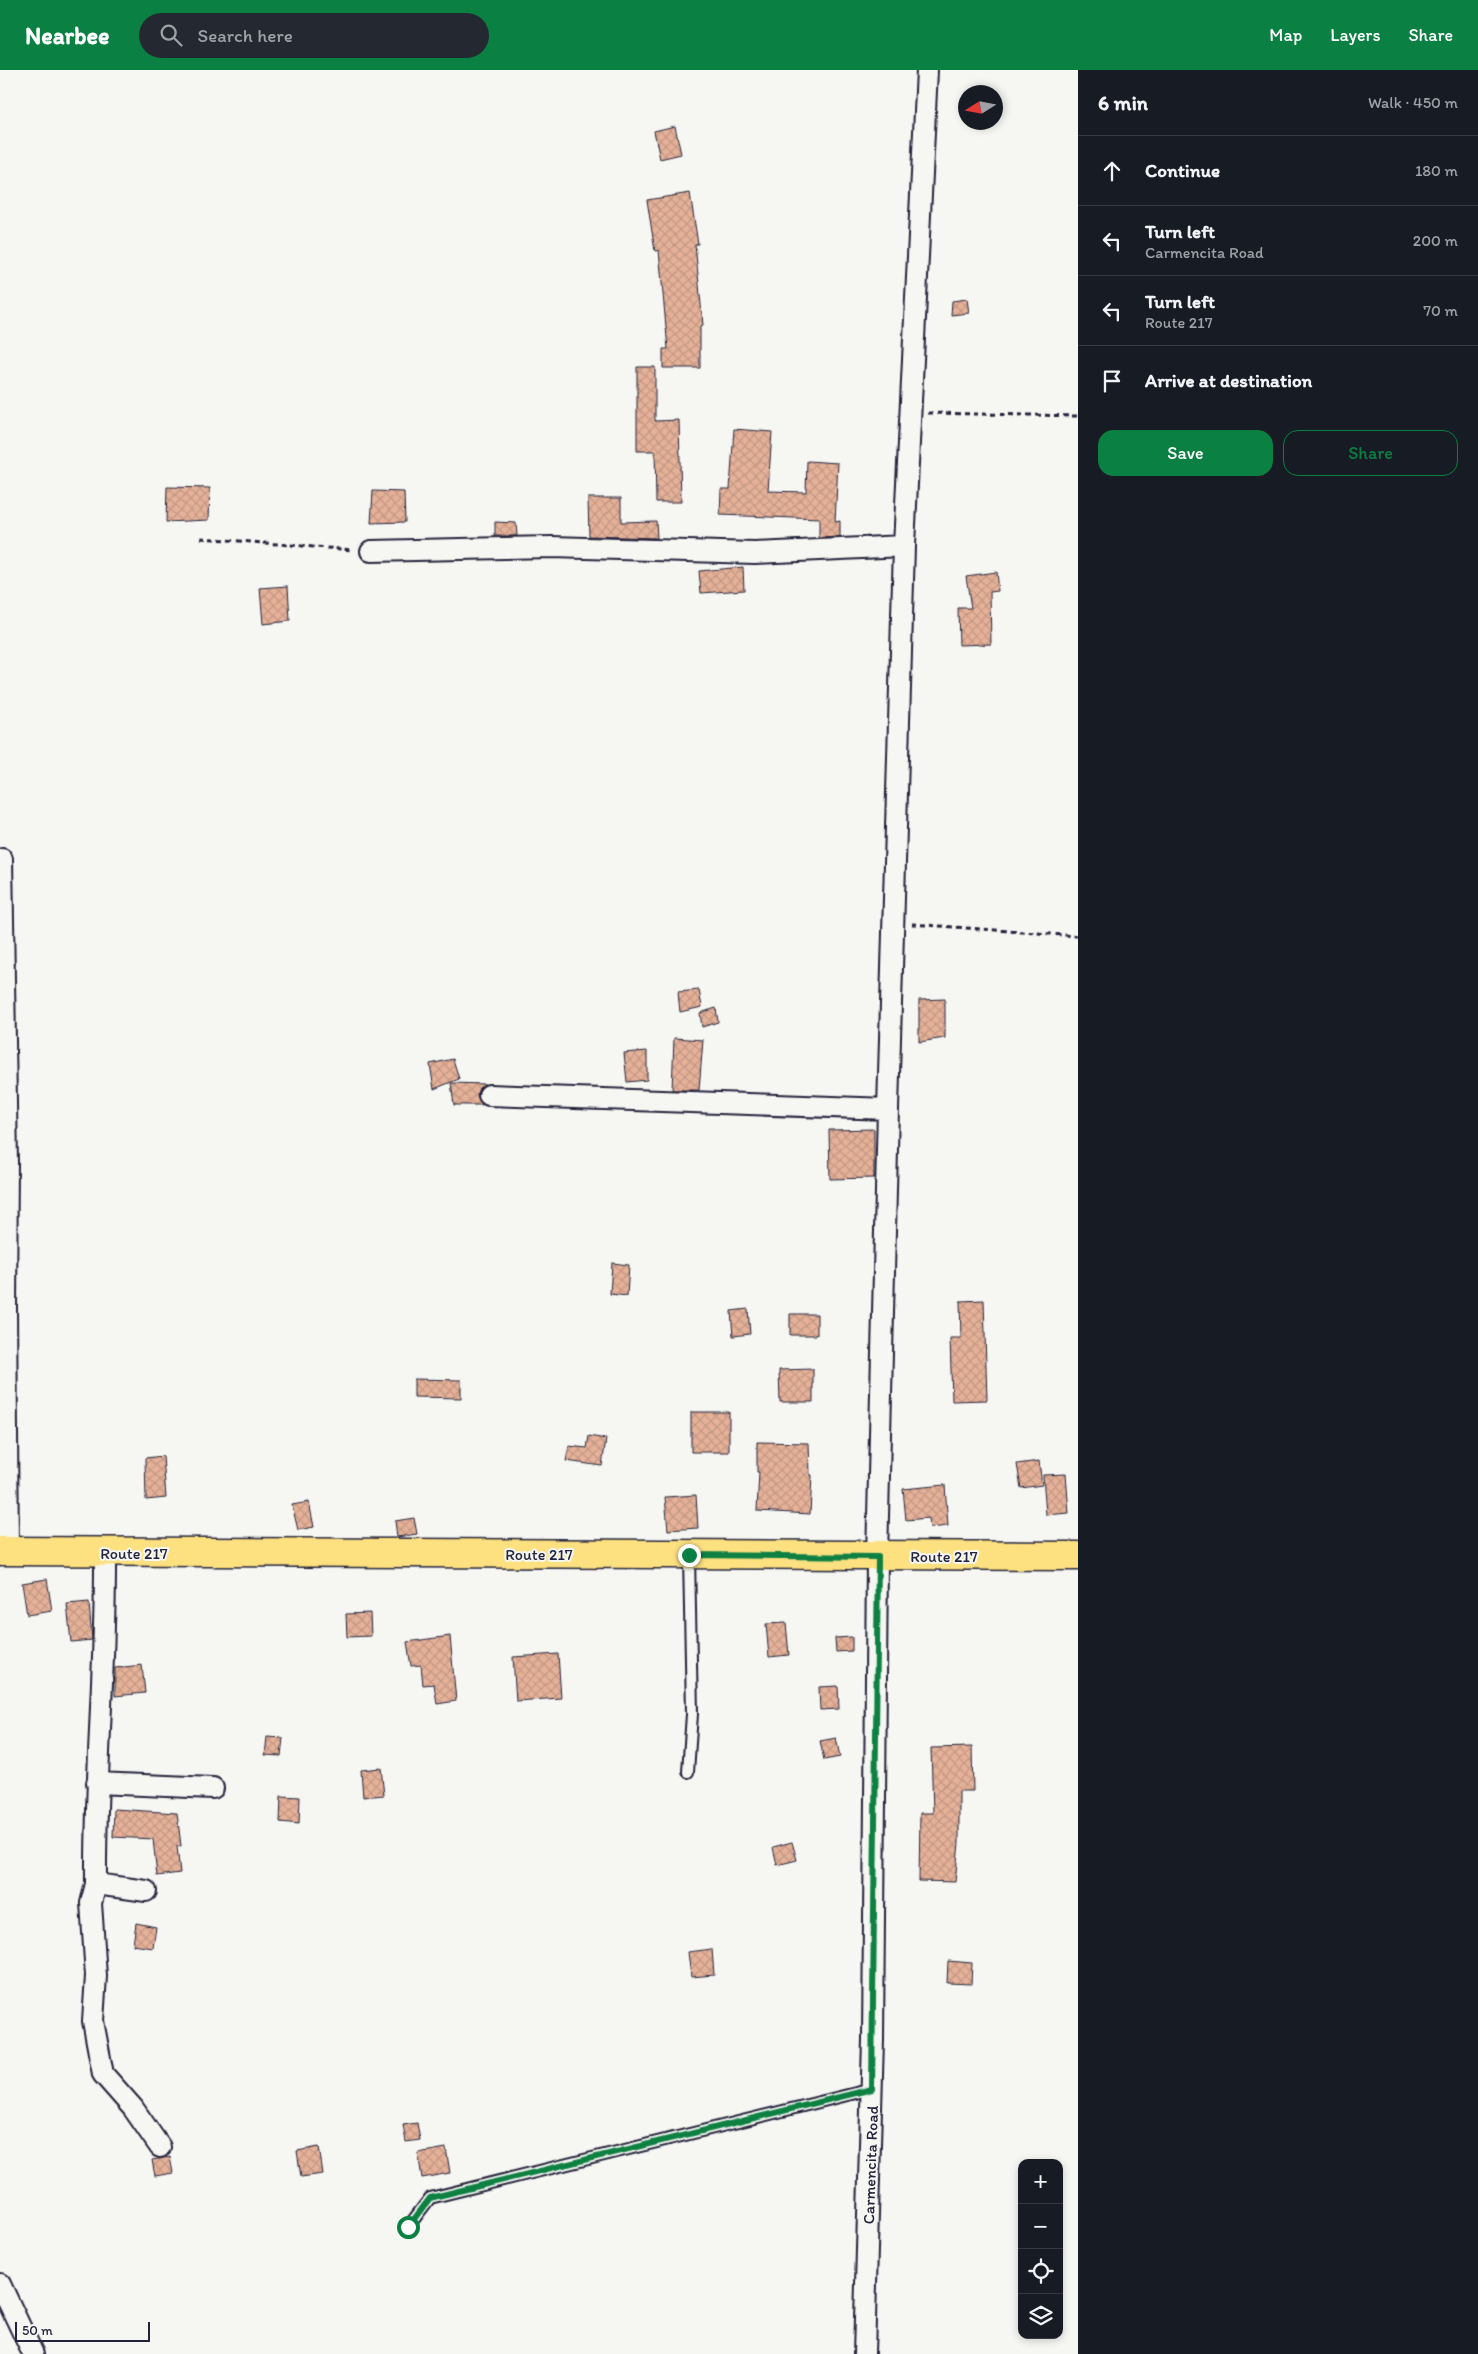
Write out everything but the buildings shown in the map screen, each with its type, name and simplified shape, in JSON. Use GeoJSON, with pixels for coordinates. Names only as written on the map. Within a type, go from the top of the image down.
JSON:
{"type":"FeatureCollection","features":[{"type":"Feature","properties":{"kind":"main road","name":"Route 217"},"geometry":{"type":"LineString","coordinates":[[4,1551],[878,1557],[1078,1556]]}},
{"type":"Feature","properties":{"kind":"street","name":"Carmencita Road"},"geometry":{"type":"LineString","coordinates":[[864,2354],[872,2089],[878,1557],[888,1109],[904,546],[926,70]]}},
{"type":"Feature","properties":{"kind":"street"},"geometry":{"type":"LineString","coordinates":[[371,551],[552,547],[755,553],[904,546]]}},
{"type":"Feature","properties":{"kind":"street"},"geometry":{"type":"LineString","coordinates":[[2,859],[8,1163],[4,1551]]}},
{"type":"Feature","properties":{"kind":"street"},"geometry":{"type":"LineString","coordinates":[[489,1095],[888,1109]]}},
{"type":"Feature","properties":{"kind":"street"},"geometry":{"type":"LineString","coordinates":[[105,1552],[106,1605],[97,1783],[96,1884],[91,1903],[96,1976],[93,2021],[103,2074],[133,2108],[160,2148]]}},
{"type":"Feature","properties":{"kind":"street"},"geometry":{"type":"LineString","coordinates":[[97,1783],[213,1788]]}},
{"type":"Feature","properties":{"kind":"street"},"geometry":{"type":"LineString","coordinates":[[96,1884],[146,1891]]}},
{"type":"Feature","properties":{"kind":"street"},"geometry":{"type":"LineString","coordinates":[[0,2284],[32,2354]]}},
{"type":"Feature","properties":{"kind":"lane"},"geometry":{"type":"LineString","coordinates":[[688,1772],[692,1714],[689,1555]]}},
{"type":"Feature","properties":{"kind":"lane"},"geometry":{"type":"LineString","coordinates":[[408,2227],[430,2198],[872,2089]]}},
{"type":"Feature","properties":{"kind":"path"},"geometry":{"type":"LineString","coordinates":[[910,413],[1078,416]]}},
{"type":"Feature","properties":{"kind":"path"},"geometry":{"type":"LineString","coordinates":[[201,538],[371,551]]}},
{"type":"Feature","properties":{"kind":"path"},"geometry":{"type":"LineString","coordinates":[[894,923],[1078,936]]}},
{"type":"Feature","properties":{"kind":"route"},"geometry":{"type":"LineString","coordinates":[[408,2227],[430,2198],[872,2089],[878,1557],[689,1555]]}}]}
